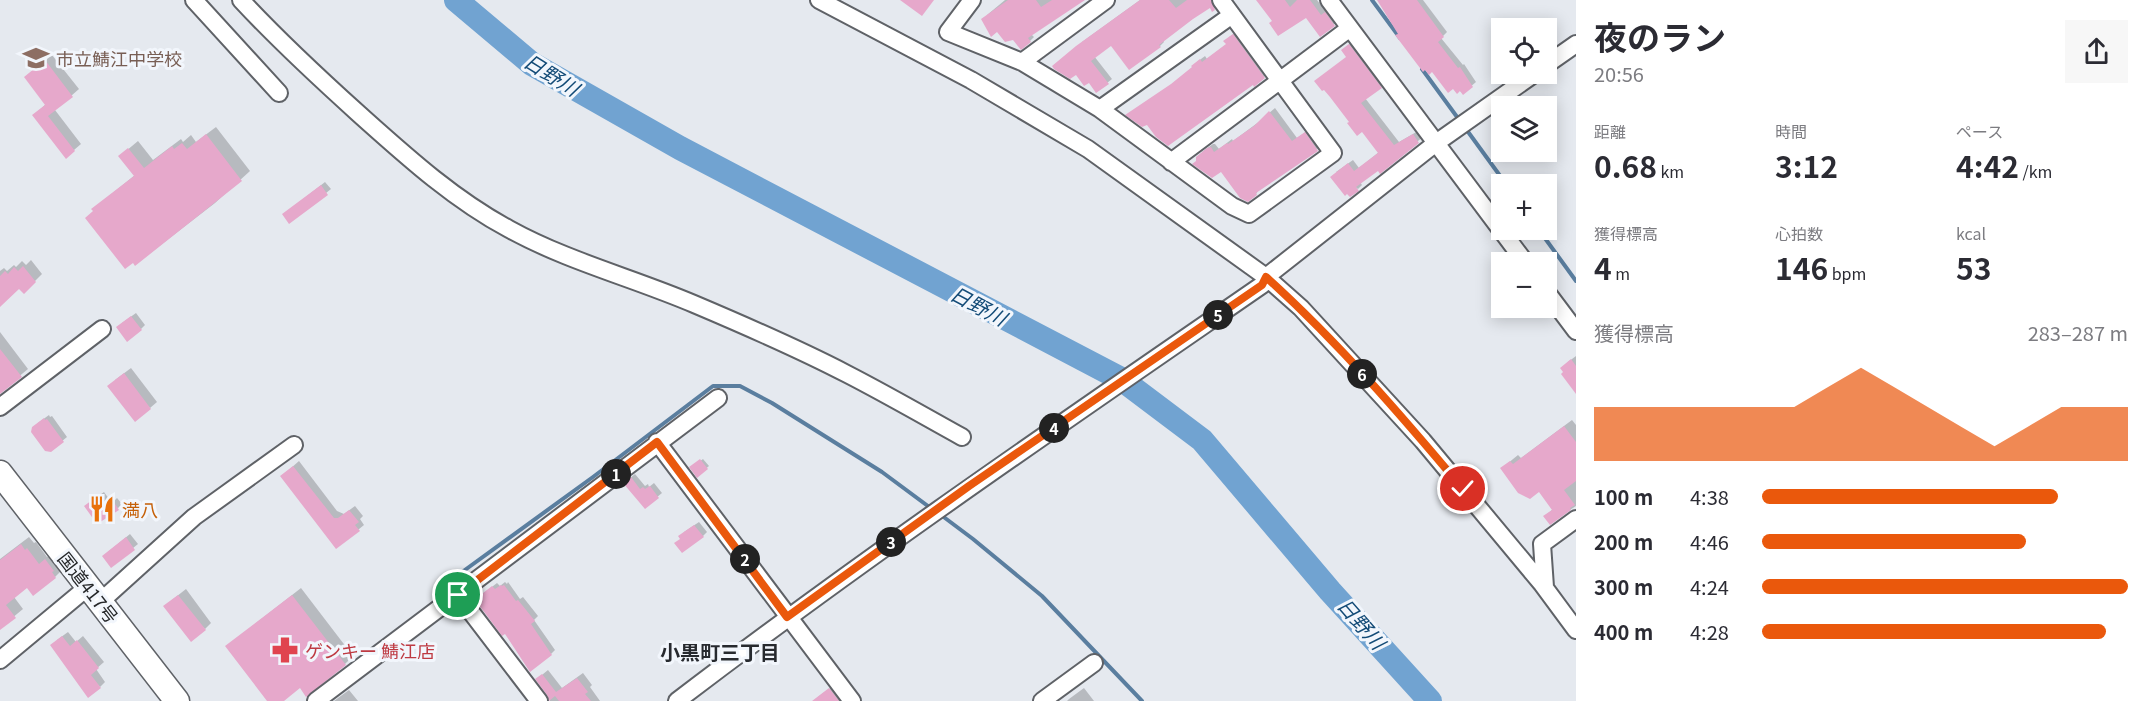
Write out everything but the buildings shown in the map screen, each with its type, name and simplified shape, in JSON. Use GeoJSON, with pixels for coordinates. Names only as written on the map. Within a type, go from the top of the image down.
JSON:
{"type":"FeatureCollection","features":[{"type":"Feature","properties":{"kind":"highway","name":"国道417号"},"geometry":{"type":"LineString","coordinates":[[0,473],[177,701]]}},
{"type":"Feature","properties":{"kind":"street"},"geometry":{"type":"LineString","coordinates":[[194,0],[279,93]]}},
{"type":"Feature","properties":{"kind":"street"},"geometry":{"type":"LineString","coordinates":[[241,0],[314,73],[388,141],[433,179],[510,230],[553,250],[748,327],[846,373],[962,437]]}},
{"type":"Feature","properties":{"kind":"street"},"geometry":{"type":"LineString","coordinates":[[819,0],[971,80],[1088,148],[1301,308],[1423,441],[1545,587],[1576,630]]}},
{"type":"Feature","properties":{"kind":"street"},"geometry":{"type":"LineString","coordinates":[[972,0],[948,32],[1022,62],[1100,109],[1232,206],[1249,214],[1333,153],[1221,0]]}},
{"type":"Feature","properties":{"kind":"street"},"geometry":{"type":"LineString","coordinates":[[1022,62],[1107,0]]}},
{"type":"Feature","properties":{"kind":"street"},"geometry":{"type":"LineString","coordinates":[[1329,0],[1518,252]]}},
{"type":"Feature","properties":{"kind":"street"},"geometry":{"type":"LineString","coordinates":[[1100,109],[1232,15]]}},
{"type":"Feature","properties":{"kind":"street"},"geometry":{"type":"LineString","coordinates":[[1171,162],[1350,28]]}},
{"type":"Feature","properties":{"kind":"street"},"geometry":{"type":"LineString","coordinates":[[1557,57],[1576,44]]}},
{"type":"Feature","properties":{"kind":"street"},"geometry":{"type":"LineString","coordinates":[[677,701],[787,617],[927,516],[1264,281],[1436,143],[1520,84]]}},
{"type":"Feature","properties":{"kind":"street"},"geometry":{"type":"LineString","coordinates":[[1557,305],[1576,330]]}},
{"type":"Feature","properties":{"kind":"street"},"geometry":{"type":"LineString","coordinates":[[0,407],[102,329]]}},
{"type":"Feature","properties":{"kind":"street"},"geometry":{"type":"LineString","coordinates":[[315,701],[718,398]]}},
{"type":"Feature","properties":{"kind":"street"},"geometry":{"type":"LineString","coordinates":[[657,442],[852,701]]}},
{"type":"Feature","properties":{"kind":"street"},"geometry":{"type":"LineString","coordinates":[[0,660],[94,594],[194,517],[294,445]]}},
{"type":"Feature","properties":{"kind":"street"},"geometry":{"type":"LineString","coordinates":[[1545,587],[1542,544],[1576,519]]}},
{"type":"Feature","properties":{"kind":"street"},"geometry":{"type":"LineString","coordinates":[[458,595],[539,701]]}},
{"type":"Feature","properties":{"kind":"street"},"geometry":{"type":"LineString","coordinates":[[1042,701],[1094,663]]}},
{"type":"Feature","properties":{"kind":"waterway","name":"日野川"},"geometry":{"type":"LineString","coordinates":[[456,0],[532,64],[680,148],[1121,379],[1202,440],[1330,591],[1430,701]]}},
{"type":"Feature","properties":{"kind":"waterway"},"geometry":{"type":"LineString","coordinates":[[1372,0],[1400,38]]}},
{"type":"Feature","properties":{"kind":"waterway"},"geometry":{"type":"LineString","coordinates":[[1422,69],[1460,121]]}},
{"type":"Feature","properties":{"kind":"waterway"},"geometry":{"type":"LineString","coordinates":[[1466,129],[1499,174]]}},
{"type":"Feature","properties":{"kind":"waterway"},"geometry":{"type":"LineString","coordinates":[[1546,240],[1576,281]]}},
{"type":"Feature","properties":{"kind":"waterway"},"geometry":{"type":"LineString","coordinates":[[458,575],[713,386],[740,386],[772,403],[882,472],[932,509]]}},
{"type":"Feature","properties":{"kind":"waterway"},"geometry":{"type":"LineString","coordinates":[[941,515],[1042,596],[1142,701]]}},
{"type":"Feature","properties":{"kind":"place","name":"市立鯖江中学校"},"geometry":{"type":"Point","coordinates":[36,58]}},
{"type":"Feature","properties":{"kind":"place","name":"満八"},"geometry":{"type":"Point","coordinates":[102,509]}},
{"type":"Feature","properties":{"kind":"place","name":"ゲンキー 鯖江店"},"geometry":{"type":"Point","coordinates":[285,650]}},
{"type":"Feature","properties":{"kind":"district","name":"小黒町三丁目"},"geometry":{"type":"Point","coordinates":[720,651]}},
{"type":"Feature","properties":{"kind":"route"},"geometry":{"type":"LineString","coordinates":[[458,595],[657,442],[787,617],[969,486],[1262,285],[1266,277],[1301,308],[1423,441],[1463,489]]}}]}
